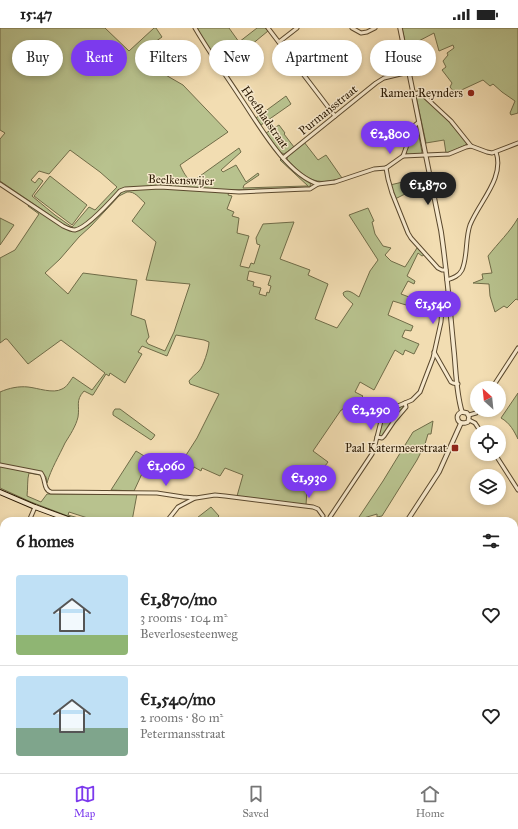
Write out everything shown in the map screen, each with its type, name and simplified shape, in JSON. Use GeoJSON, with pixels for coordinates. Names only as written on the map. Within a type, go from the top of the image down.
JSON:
{"type":"FeatureCollection","features":[{"type":"Feature","properties":{"kind":"main road"},"geometry":{"type":"LineString","coordinates":[[0,492],[62,517]]}},
{"type":"Feature","properties":{"kind":"street","name":"Hoefbladstraat"},"geometry":{"type":"LineString","coordinates":[[195,28],[210,53],[271,143],[296,171],[306,179],[318,184]]}},
{"type":"Feature","properties":{"kind":"street"},"geometry":{"type":"LineString","coordinates":[[268,28],[277,40]]}},
{"type":"Feature","properties":{"kind":"street"},"geometry":{"type":"LineString","coordinates":[[282,40],[297,28]]}},
{"type":"Feature","properties":{"kind":"street"},"geometry":{"type":"LineString","coordinates":[[352,28],[361,33],[375,28]]}},
{"type":"Feature","properties":{"kind":"street"},"geometry":{"type":"LineString","coordinates":[[400,28],[402,40]]}},
{"type":"Feature","properties":{"kind":"street"},"geometry":{"type":"LineString","coordinates":[[305,76],[335,116]]}},
{"type":"Feature","properties":{"kind":"street","name":"Purmansstraat"},"geometry":{"type":"LineString","coordinates":[[283,158],[376,83],[384,78],[392,76]]}},
{"type":"Feature","properties":{"kind":"street"},"geometry":{"type":"LineString","coordinates":[[410,76],[440,231],[450,304],[458,384],[458,399],[462,412]]}},
{"type":"Feature","properties":{"kind":"street"},"geometry":{"type":"LineString","coordinates":[[414,94],[418,92],[423,95],[450,121],[471,146],[492,153],[518,143]]}},
{"type":"Feature","properties":{"kind":"street"},"geometry":{"type":"LineString","coordinates":[[403,156],[414,126],[419,122]]}},
{"type":"Feature","properties":{"kind":"street"},"geometry":{"type":"LineString","coordinates":[[446,270],[438,268],[408,233],[389,185],[386,168],[403,156],[449,154],[471,146]]}},
{"type":"Feature","properties":{"kind":"street"},"geometry":{"type":"LineString","coordinates":[[447,280],[456,277],[461,271],[465,261],[470,225],[497,172],[498,165],[496,152]]}},
{"type":"Feature","properties":{"kind":"street","name":"Beelkenswijer"},"geometry":{"type":"LineString","coordinates":[[0,184],[63,226],[76,230],[86,225],[120,191],[125,189],[160,187],[239,192],[310,189],[318,184],[335,182],[374,170],[386,168]]}},
{"type":"Feature","properties":{"kind":"street"},"geometry":{"type":"LineString","coordinates":[[331,517],[372,454],[384,414],[391,409],[412,400],[420,392],[433,358],[441,322],[442,309],[444,306],[450,304]]}},
{"type":"Feature","properties":{"kind":"street"},"geometry":{"type":"LineString","coordinates":[[497,381],[518,348]]}},
{"type":"Feature","properties":{"kind":"street"},"geometry":{"type":"LineString","coordinates":[[434,352],[451,382],[453,384],[458,384]]}},
{"type":"Feature","properties":{"kind":"street"},"geometry":{"type":"LineString","coordinates":[[377,437],[382,438],[384,436],[406,407],[405,403]]}},
{"type":"Feature","properties":{"kind":"street"},"geometry":{"type":"LineString","coordinates":[[462,412],[465,412],[469,416],[469,420]]}},
{"type":"Feature","properties":{"kind":"street"},"geometry":{"type":"LineString","coordinates":[[461,423],[457,418],[458,414],[462,412]]}},
{"type":"Feature","properties":{"kind":"street"},"geometry":{"type":"LineString","coordinates":[[461,423],[465,423],[469,420]]}},
{"type":"Feature","properties":{"kind":"street"},"geometry":{"type":"LineString","coordinates":[[469,420],[477,425]]}},
{"type":"Feature","properties":{"kind":"street"},"geometry":{"type":"LineString","coordinates":[[410,517],[439,472],[461,423]]}},
{"type":"Feature","properties":{"kind":"street"},"geometry":{"type":"LineString","coordinates":[[500,461],[517,487]]}},
{"type":"Feature","properties":{"kind":"street"},"geometry":{"type":"LineString","coordinates":[[0,465],[41,473],[44,476],[46,489],[48,492],[149,493],[196,498],[215,495],[313,507],[318,509],[323,516]]}},
{"type":"Feature","properties":{"kind":"street"},"geometry":{"type":"LineString","coordinates":[[170,517],[178,506],[196,498]]}},
{"type":"Feature","properties":{"kind":"street"},"geometry":{"type":"LineString","coordinates":[[31,517],[35,507]]}},
{"type":"Feature","properties":{"kind":"green space"},"geometry":{"type":"Polygon","coordinates":[[[0,28],[105,28],[118,40],[71,40],[71,76],[127,76],[127,49],[129,51],[135,45],[135,76],[167,76],[183,85],[228,132],[180,165],[187,177],[193,181],[239,148],[241,152],[221,170],[223,172],[236,165],[246,182],[258,173],[259,175],[244,185],[243,188],[308,186],[280,160],[281,159],[302,178],[310,183],[311,185],[307,188],[230,190],[228,195],[232,196],[227,209],[234,212],[232,216],[239,218],[237,233],[249,236],[240,266],[249,268],[251,263],[254,264],[260,245],[257,244],[256,238],[263,224],[294,222],[280,259],[310,270],[308,275],[328,284],[315,319],[337,328],[353,304],[344,296],[343,293],[349,291],[359,297],[370,271],[378,260],[349,215],[368,208],[374,221],[372,222],[375,234],[383,246],[391,248],[385,255],[391,261],[405,267],[417,248],[424,255],[422,256],[418,253],[407,276],[415,281],[414,284],[408,281],[401,294],[417,300],[416,305],[407,302],[406,305],[393,301],[388,315],[413,326],[411,331],[405,330],[402,337],[419,344],[414,354],[405,350],[403,355],[395,350],[374,390],[360,382],[355,392],[363,396],[356,403],[350,399],[313,451],[328,462],[307,490],[306,505],[237,496],[243,475],[225,468],[220,476],[202,468],[201,471],[194,467],[192,470],[181,463],[197,438],[219,394],[190,384],[189,381],[202,366],[209,342],[176,335],[167,356],[142,346],[138,352],[142,354],[125,383],[110,373],[109,376],[106,374],[93,395],[84,391],[79,400],[76,424],[55,463],[47,483],[46,477],[42,472],[40,475],[29,473],[28,475],[27,496],[41,502],[47,494],[137,494],[133,517],[85,517],[69,512],[68,515],[75,517],[70,517],[0,488],[0,392],[10,388],[21,387],[54,391],[65,387],[73,377],[92,390],[105,373],[61,340],[28,364],[7,339],[0,343],[0,258],[15,250],[39,214],[28,206],[29,204],[52,219],[53,217],[0,181],[0,139],[5,133],[0,130],[0,28]],[[70,150],[49,174],[39,171],[31,180],[35,183],[39,178],[43,181],[32,196],[72,227],[89,207],[95,210],[117,187],[100,172],[70,150]],[[130,192],[119,196],[45,273],[68,294],[83,273],[137,280],[131,315],[145,320],[149,337],[146,341],[148,344],[165,351],[174,332],[190,284],[146,280],[156,242],[132,221],[145,203],[137,195],[130,192]],[[249,271],[247,280],[254,282],[253,286],[261,288],[259,294],[266,296],[267,292],[269,293],[271,286],[268,285],[271,276],[249,271]]]}},
{"type":"Feature","properties":{"kind":"green space"},"geometry":{"type":"Polygon","coordinates":[[[154,28],[156,28],[162,37],[158,40],[141,40],[154,28]]]}},
{"type":"Feature","properties":{"kind":"green space"},"geometry":{"type":"Polygon","coordinates":[[[197,28],[229,28],[238,40],[209,40],[209,49],[197,28]]]}},
{"type":"Feature","properties":{"kind":"green space"},"geometry":{"type":"Polygon","coordinates":[[[257,28],[265,28],[268,31],[257,40],[242,40],[257,28]]]}},
{"type":"Feature","properties":{"kind":"green space"},"geometry":{"type":"Polygon","coordinates":[[[402,28],[518,28],[518,113],[511,115],[510,113],[515,101],[493,84],[490,86],[483,80],[455,93],[450,87],[452,83],[442,70],[446,67],[443,61],[448,55],[447,53],[454,48],[453,45],[439,51],[434,33],[421,40],[405,40],[402,28]]]}},
{"type":"Feature","properties":{"kind":"green space"},"geometry":{"type":"Polygon","coordinates":[[[419,94],[422,95],[444,116],[467,143],[466,145],[446,153],[444,140],[426,143],[416,96],[419,94]]]}},
{"type":"Feature","properties":{"kind":"green space"},"geometry":{"type":"Polygon","coordinates":[[[286,96],[291,104],[261,125],[256,118],[286,96]]]}},
{"type":"Feature","properties":{"kind":"green space"},"geometry":{"type":"Polygon","coordinates":[[[279,125],[294,147],[284,154],[280,152],[266,133],[279,125]]]}},
{"type":"Feature","properties":{"kind":"green space"},"geometry":{"type":"Polygon","coordinates":[[[417,126],[422,152],[421,154],[408,155],[406,151],[415,127],[417,126]]]}},
{"type":"Feature","properties":{"kind":"green space"},"geometry":{"type":"Polygon","coordinates":[[[304,142],[318,160],[326,155],[342,178],[325,182],[317,181],[305,176],[293,166],[287,159],[288,155],[304,142]]]}},
{"type":"Feature","properties":{"kind":"green space"},"geometry":{"type":"Polygon","coordinates":[[[50,176],[87,205],[72,225],[34,196],[50,176]]]}},
{"type":"Feature","properties":{"kind":"green space"},"geometry":{"type":"Polygon","coordinates":[[[407,181],[411,191],[395,199],[390,185],[407,181]]]}},
{"type":"Feature","properties":{"kind":"green space"},"geometry":{"type":"Polygon","coordinates":[[[0,218],[14,225],[0,245],[0,218]]]}},
{"type":"Feature","properties":{"kind":"green space"},"geometry":{"type":"Polygon","coordinates":[[[518,218],[518,300],[516,299],[507,308],[504,306],[495,312],[490,296],[489,284],[473,283],[483,279],[482,274],[492,273],[488,256],[508,233],[518,218]]]}},
{"type":"Feature","properties":{"kind":"green space"},"geometry":{"type":"Polygon","coordinates":[[[518,393],[518,439],[509,425],[501,418],[506,417],[506,411],[518,393]]]}},
{"type":"Feature","properties":{"kind":"green space"},"geometry":{"type":"Polygon","coordinates":[[[404,404],[405,405],[382,437],[379,436],[382,422],[386,415],[404,404]]]}},
{"type":"Feature","properties":{"kind":"green space"},"geometry":{"type":"Polygon","coordinates":[[[115,409],[120,409],[155,435],[153,438],[151,440],[113,415],[115,409]]]}},
{"type":"Feature","properties":{"kind":"green space"},"geometry":{"type":"Polygon","coordinates":[[[433,421],[431,434],[428,434],[417,460],[382,516],[377,517],[377,514],[367,517],[359,517],[383,481],[413,432],[433,421]]]}},
{"type":"Feature","properties":{"kind":"green space"},"geometry":{"type":"Polygon","coordinates":[[[136,451],[154,462],[151,467],[146,465],[134,491],[111,490],[136,451]]]}},
{"type":"Feature","properties":{"kind":"green space"},"geometry":{"type":"Polygon","coordinates":[[[211,507],[219,516],[218,517],[198,517],[211,507]]]}},
{"type":"Feature","properties":{"kind":"place","name":"Ramen Reynders"},"geometry":{"type":"Point","coordinates":[471,93]}},
{"type":"Feature","properties":{"kind":"place","name":"Paal Katermeerstraat"},"geometry":{"type":"Point","coordinates":[455,448]}}]}
